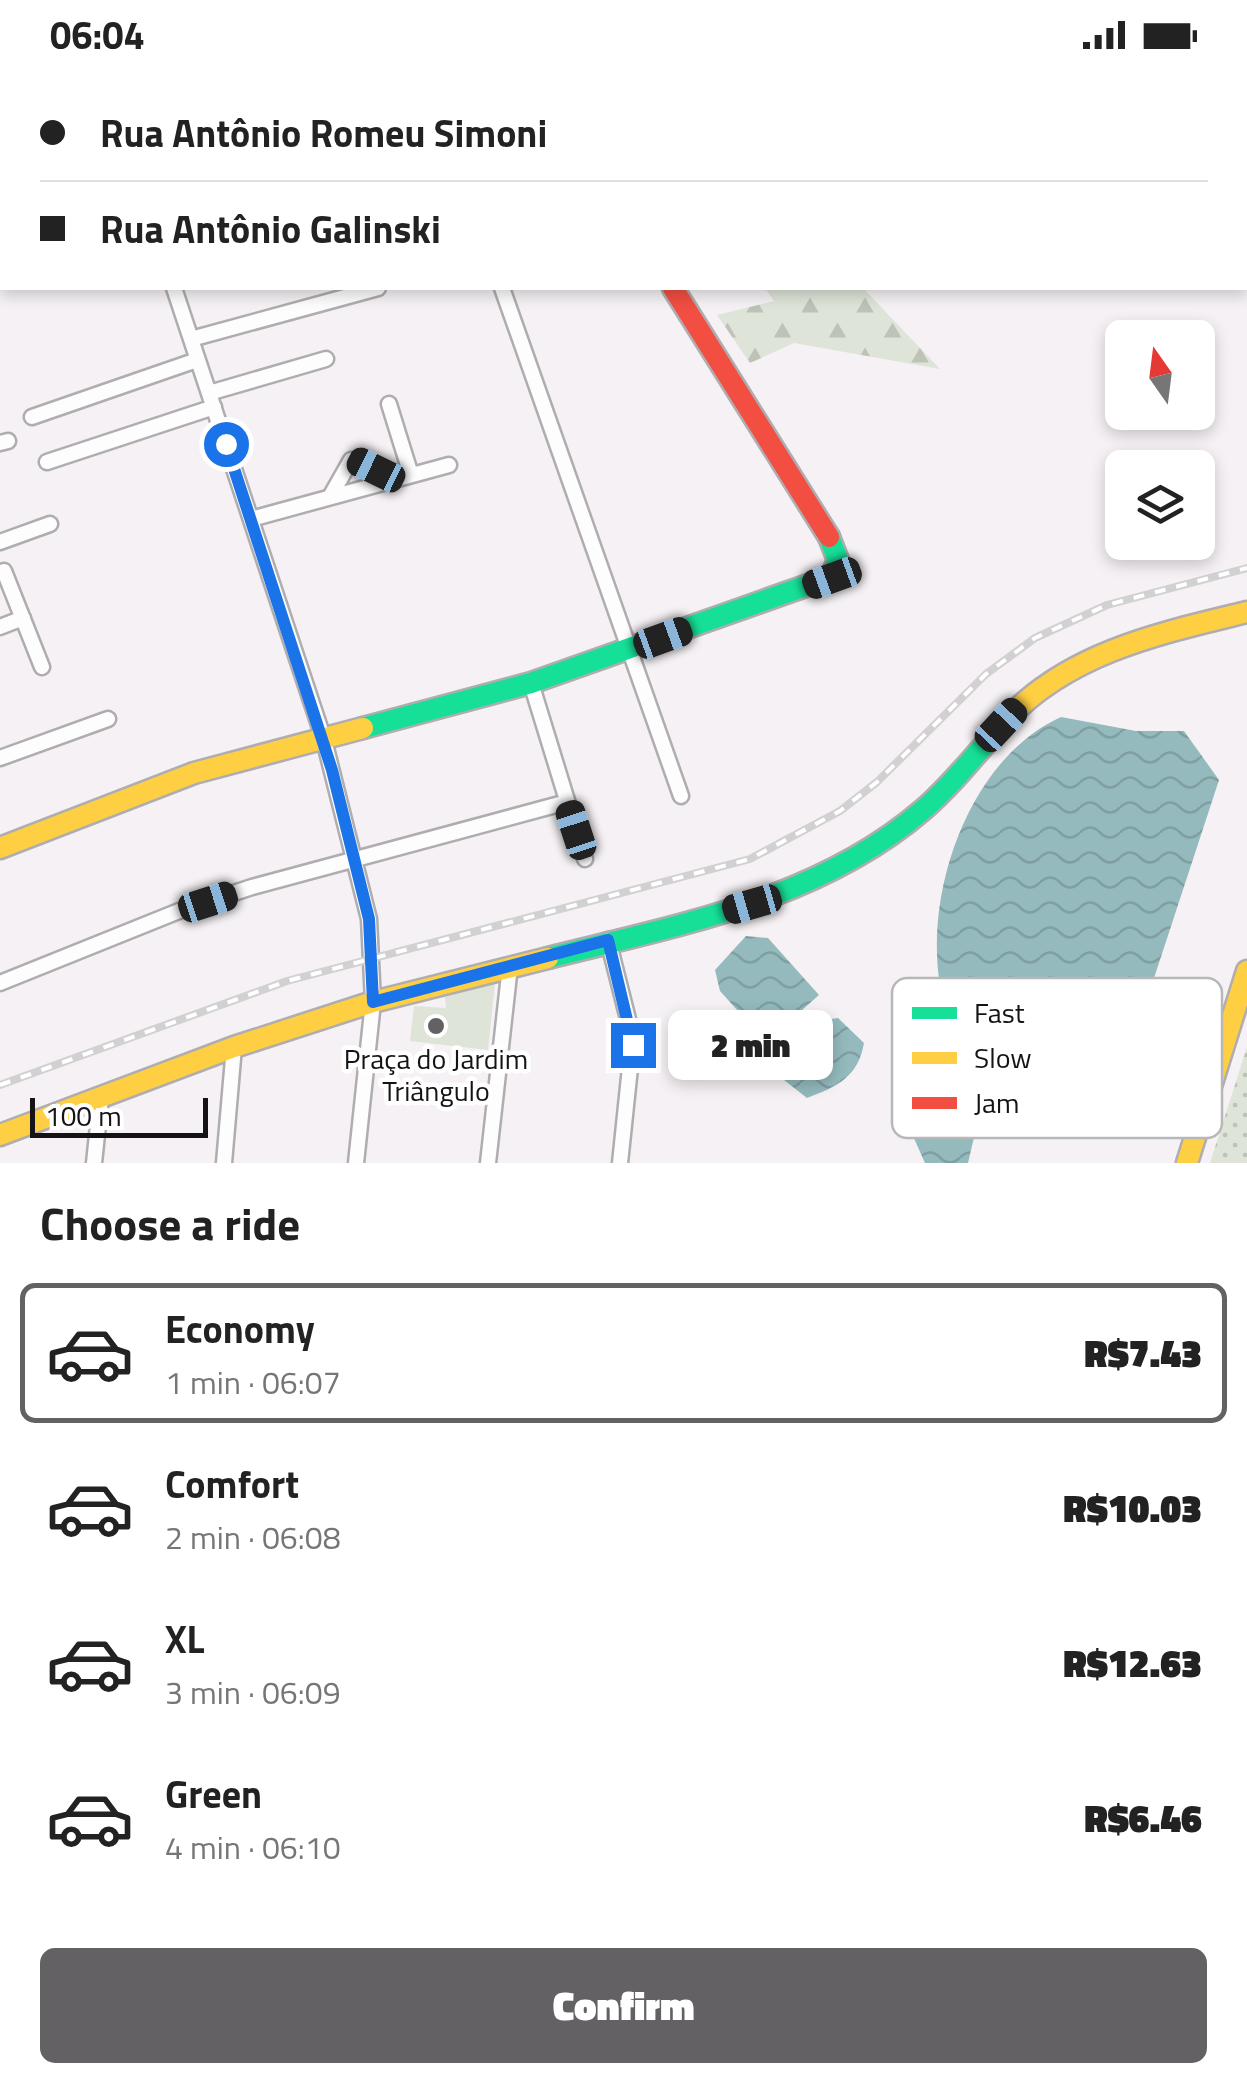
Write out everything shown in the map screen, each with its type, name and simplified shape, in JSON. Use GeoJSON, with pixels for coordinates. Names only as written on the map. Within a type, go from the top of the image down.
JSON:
{"type":"FeatureCollection","features":[{"type":"Feature","properties":{"kind":"street"},"geometry":{"type":"LineString","coordinates":[[175,290],[324,740],[369,919],[373,1002],[356,1163]]}},
{"type":"Feature","properties":{"kind":"street"},"geometry":{"type":"LineString","coordinates":[[191,340],[371,290]]}},
{"type":"Feature","properties":{"kind":"street"},"geometry":{"type":"LineString","coordinates":[[503,290],[682,796]]}},
{"type":"Feature","properties":{"kind":"street"},"geometry":{"type":"LineString","coordinates":[[0,848],[194,773],[531,683],[832,578],[838,560],[835,546],[674,290]]}},
{"type":"Feature","properties":{"kind":"street"},"geometry":{"type":"LineString","coordinates":[[47,462],[326,359]]}},
{"type":"Feature","properties":{"kind":"street"},"geometry":{"type":"LineString","coordinates":[[32,417],[197,360]]}},
{"type":"Feature","properties":{"kind":"street"},"geometry":{"type":"LineString","coordinates":[[389,404],[404,477]]}},
{"type":"Feature","properties":{"kind":"street"},"geometry":{"type":"LineString","coordinates":[[330,497],[351,460],[404,477]]}},
{"type":"Feature","properties":{"kind":"street"},"geometry":{"type":"LineString","coordinates":[[250,520],[450,465]]}},
{"type":"Feature","properties":{"kind":"street"},"geometry":{"type":"LineString","coordinates":[[0,542],[50,524]]}},
{"type":"Feature","properties":{"kind":"street"},"geometry":{"type":"LineString","coordinates":[[4,572],[42,667]]}},
{"type":"Feature","properties":{"kind":"street"},"geometry":{"type":"LineString","coordinates":[[0,1134],[234,1047],[373,1002],[701,919],[801,886],[860,855],[924,808],[1027,698],[1066,670],[1153,635],[1247,612]]}},
{"type":"Feature","properties":{"kind":"street"},"geometry":{"type":"LineString","coordinates":[[0,627],[23,618]]}},
{"type":"Feature","properties":{"kind":"street"},"geometry":{"type":"LineString","coordinates":[[531,683],[586,859]]}},
{"type":"Feature","properties":{"kind":"street"},"geometry":{"type":"LineString","coordinates":[[0,758],[108,718]]}},
{"type":"Feature","properties":{"kind":"street"},"geometry":{"type":"LineString","coordinates":[[0,983],[180,911],[567,802]]}},
{"type":"Feature","properties":{"kind":"street"},"geometry":{"type":"LineString","coordinates":[[608,940],[633,1039],[620,1163]]}},
{"type":"Feature","properties":{"kind":"street"},"geometry":{"type":"LineString","coordinates":[[488,1163],[510,966]]}},
{"type":"Feature","properties":{"kind":"street"},"geometry":{"type":"LineString","coordinates":[[1222,1051],[1247,971]]}},
{"type":"Feature","properties":{"kind":"street"},"geometry":{"type":"LineString","coordinates":[[224,1163],[234,1047]]}},
{"type":"Feature","properties":{"kind":"street"},"geometry":{"type":"LineString","coordinates":[[94,1163],[101,1097]]}},
{"type":"Feature","properties":{"kind":"street"},"geometry":{"type":"LineString","coordinates":[[1187,1163],[1195,1138]]}},
{"type":"Feature","properties":{"kind":"green space"},"geometry":{"type":"Polygon","coordinates":[[[766,290],[865,290],[940,369],[794,343],[750,363],[717,315],[774,301],[766,290]]]}},
{"type":"Feature","properties":{"kind":"green space","name":"Praça do Jardim Triângulo"},"geometry":{"type":"Polygon","coordinates":[[[495,983],[488,1050],[410,1041],[414,1006],[446,1008],[445,997],[495,983]]]}},
{"type":"Feature","properties":{"kind":"green space"},"geometry":{"type":"Polygon","coordinates":[[[1247,1047],[1247,1163],[1210,1163],[1218,1138],[1222,1138],[1222,1125],[1247,1047]]]}},
{"type":"Feature","properties":{"kind":"water"},"geometry":{"type":"Polygon","coordinates":[[[1061,717],[1136,731],[1184,731],[1219,780],[1154,978],[939,978],[939,909],[960,831],[1001,763],[1029,736],[1061,717]]]}},
{"type":"Feature","properties":{"kind":"water"},"geometry":{"type":"Polygon","coordinates":[[[746,936],[768,938],[819,995],[766,1042],[720,991],[715,970],[746,936]]]}},
{"type":"Feature","properties":{"kind":"water"},"geometry":{"type":"Polygon","coordinates":[[[838,1018],[864,1043],[861,1055],[845,1079],[807,1098],[784,1080],[781,1053],[811,1022],[838,1018]]]}},
{"type":"Feature","properties":{"kind":"water"},"geometry":{"type":"Polygon","coordinates":[[[914,1138],[974,1138],[968,1163],[925,1163],[914,1138]]]}},
{"type":"Feature","properties":{"kind":"railway"},"geometry":{"type":"LineString","coordinates":[[0,1085],[287,981],[750,859],[840,811],[877,782],[986,674],[1035,638],[1107,605],[1247,568]]}},
{"type":"Feature","properties":{"kind":"traffic: fast"},"geometry":{"type":"LineString","coordinates":[[363,728],[531,683],[831,577],[838,560],[829,537]]}},
{"type":"Feature","properties":{"kind":"traffic: fast"},"geometry":{"type":"LineString","coordinates":[[548,958],[745,905],[839,866],[924,809],[1007,719]]}},
{"type":"Feature","properties":{"kind":"traffic: slow"},"geometry":{"type":"LineString","coordinates":[[1007,719],[1032,696],[1088,661],[1150,637],[1247,612]]}},
{"type":"Feature","properties":{"kind":"traffic: slow"},"geometry":{"type":"LineString","coordinates":[[0,848],[194,773],[363,728]]}},
{"type":"Feature","properties":{"kind":"traffic: slow"},"geometry":{"type":"LineString","coordinates":[[0,1135],[234,1047],[373,1002],[548,958]]}},
{"type":"Feature","properties":{"kind":"traffic: slow"},"geometry":{"type":"LineString","coordinates":[[1222,1051],[1247,971]]}},
{"type":"Feature","properties":{"kind":"traffic: slow"},"geometry":{"type":"LineString","coordinates":[[1187,1163],[1195,1138]]}},
{"type":"Feature","properties":{"kind":"traffic: jam"},"geometry":{"type":"LineString","coordinates":[[674,290],[829,537]]}},
{"type":"Feature","properties":{"kind":"place","name":"Praça do Jardim Triângulo"},"geometry":{"type":"Point","coordinates":[436,1026]}},
{"type":"Feature","properties":{"kind":"route"},"geometry":{"type":"LineString","coordinates":[[226,444],[332,770],[369,919],[373,1002],[608,940],[633,1045]]}}]}
